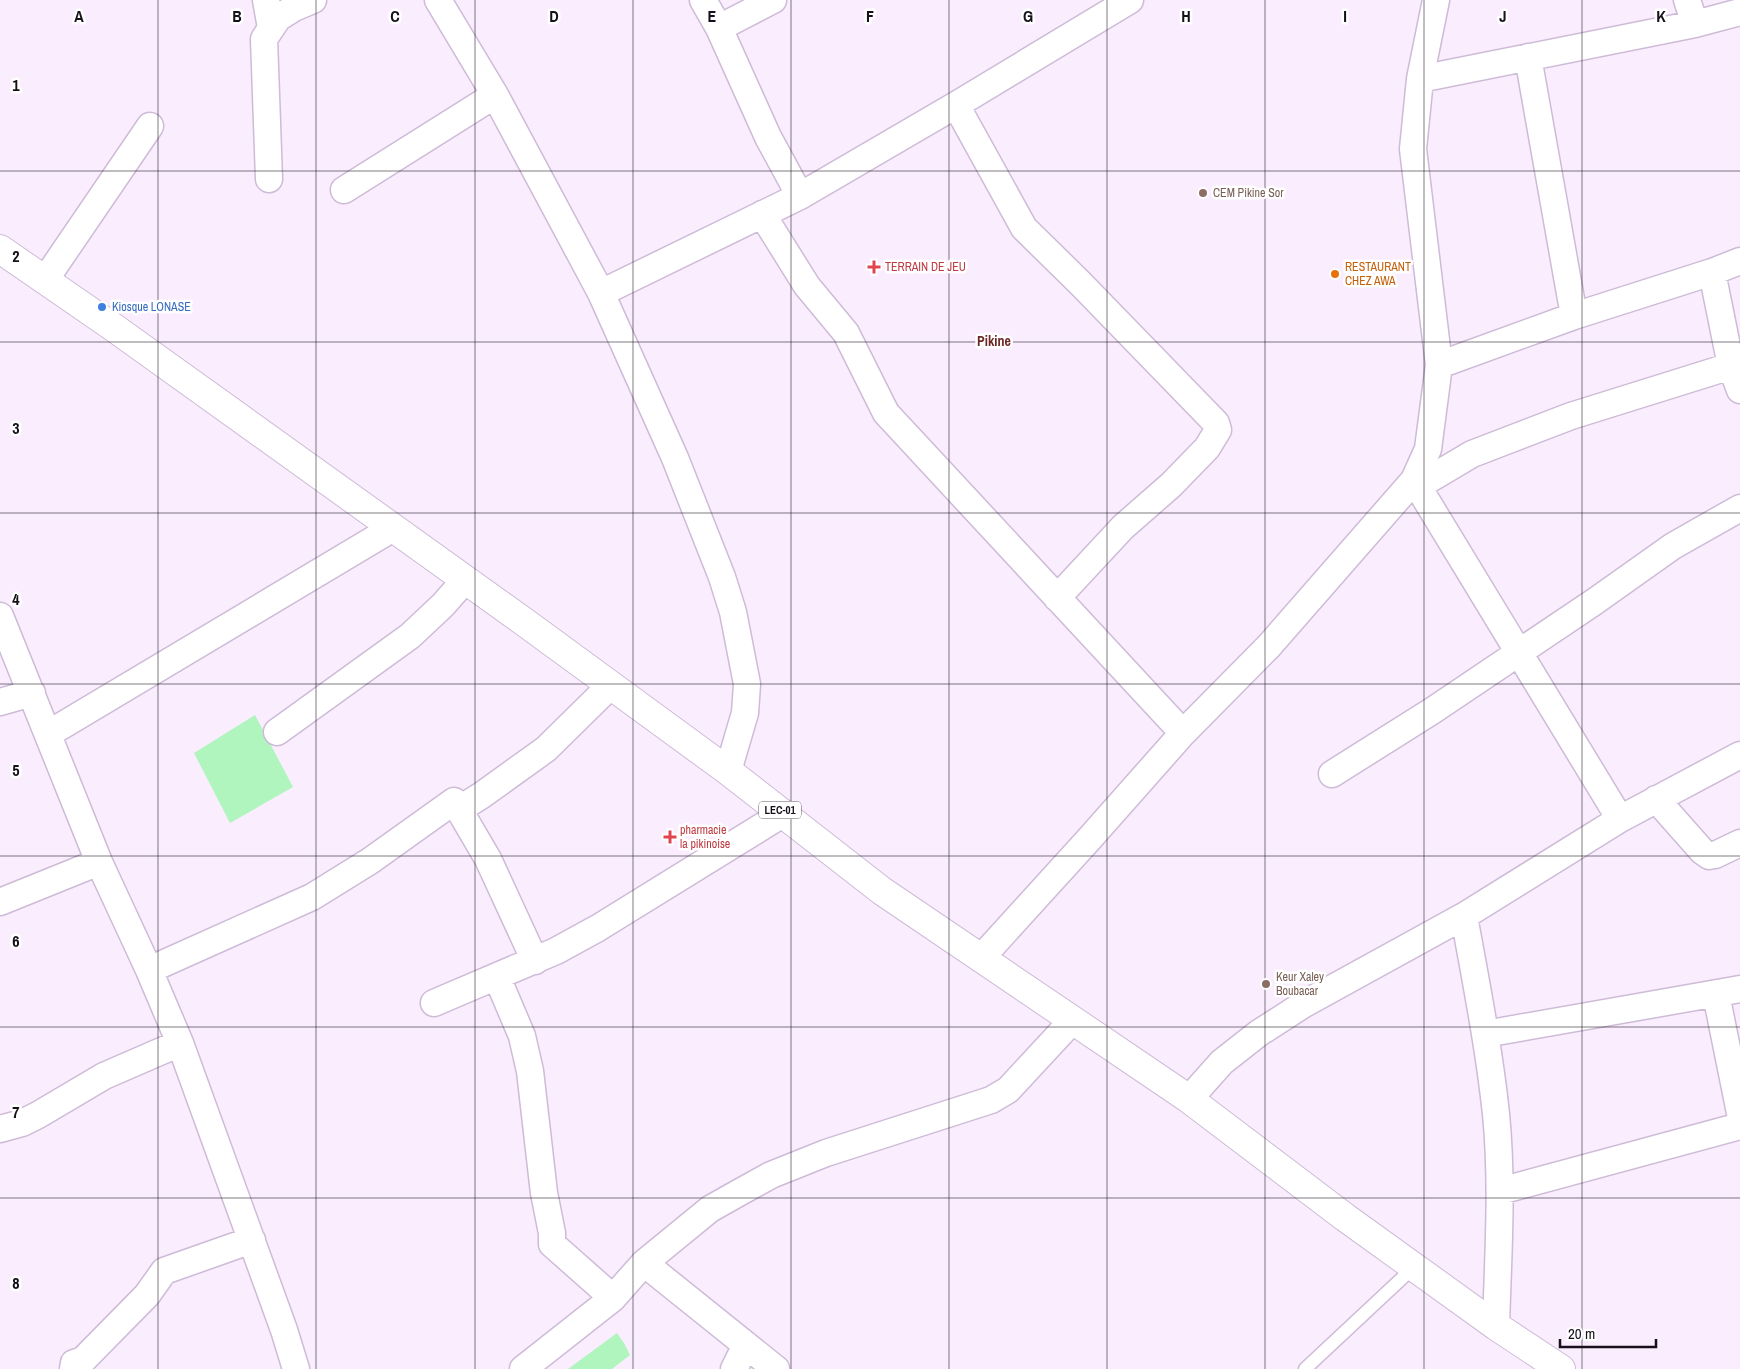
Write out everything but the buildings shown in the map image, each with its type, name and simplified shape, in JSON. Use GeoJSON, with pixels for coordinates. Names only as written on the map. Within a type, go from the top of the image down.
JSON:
{"type":"FeatureCollection","features":[{"type":"Feature","properties":{"kind":"highway","name":"LEC-01"},"geometry":{"type":"LineString","coordinates":[[0,250],[113,327],[728,770],[882,891],[1189,1099],[1346,1218],[1496,1326],[1561,1369]]}},
{"type":"Feature","properties":{"kind":"street"},"geometry":{"type":"LineString","coordinates":[[266,0],[271,28]]}},
{"type":"Feature","properties":{"kind":"street"},"geometry":{"type":"LineString","coordinates":[[269,179],[264,39],[278,18],[294,8],[313,0]]}},
{"type":"Feature","properties":{"kind":"street"},"geometry":{"type":"LineString","coordinates":[[438,0],[496,95],[602,293],[675,458],[722,577],[733,612],[746,684],[745,713],[728,770]]}},
{"type":"Feature","properties":{"kind":"street"},"geometry":{"type":"LineString","coordinates":[[703,0],[719,28],[768,137],[800,196]]}},
{"type":"Feature","properties":{"kind":"street"},"geometry":{"type":"LineString","coordinates":[[719,28],[773,0]]}},
{"type":"Feature","properties":{"kind":"street"},"geometry":{"type":"LineString","coordinates":[[602,293],[800,196],[1130,0]]}},
{"type":"Feature","properties":{"kind":"street"},"geometry":{"type":"LineString","coordinates":[[1416,483],[1428,448],[1439,365],[1413,149],[1420,79],[1436,0]]}},
{"type":"Feature","properties":{"kind":"street"},"geometry":{"type":"LineString","coordinates":[[1688,0],[1695,24]]}},
{"type":"Feature","properties":{"kind":"street"},"geometry":{"type":"LineString","coordinates":[[1420,79],[1695,24],[1740,12]]}},
{"type":"Feature","properties":{"kind":"street"},"geometry":{"type":"LineString","coordinates":[[1528,57],[1574,316]]}},
{"type":"Feature","properties":{"kind":"street"},"geometry":{"type":"LineString","coordinates":[[344,190],[496,95]]}},
{"type":"Feature","properties":{"kind":"street"},"geometry":{"type":"LineString","coordinates":[[956,105],[1024,228],[1216,423],[1218,430],[1207,448],[1171,485],[1123,527],[1056,598]]}},
{"type":"Feature","properties":{"kind":"street"},"geometry":{"type":"LineString","coordinates":[[45,280],[150,126]]}},
{"type":"Feature","properties":{"kind":"street"},"geometry":{"type":"LineString","coordinates":[[762,214],[807,286],[846,333],[886,412],[1056,598],[1183,733]]}},
{"type":"Feature","properties":{"kind":"street"},"geometry":{"type":"LineString","coordinates":[[1439,365],[1574,316],[1712,272],[1740,261]]}},
{"type":"Feature","properties":{"kind":"street"},"geometry":{"type":"LineString","coordinates":[[981,958],[1183,733],[1269,646],[1416,483],[1472,454],[1571,416],[1736,378],[1712,272]]}},
{"type":"Feature","properties":{"kind":"street"},"geometry":{"type":"LineString","coordinates":[[1416,483],[1620,819]]}},
{"type":"Feature","properties":{"kind":"street"},"geometry":{"type":"LineString","coordinates":[[1332,774],[1519,653],[1673,546],[1740,508]]}},
{"type":"Feature","properties":{"kind":"street"},"geometry":{"type":"LineString","coordinates":[[48,734],[393,528]]}},
{"type":"Feature","properties":{"kind":"street"},"geometry":{"type":"LineString","coordinates":[[277,732],[410,636],[443,605],[465,580]]}},
{"type":"Feature","properties":{"kind":"street"},"geometry":{"type":"LineString","coordinates":[[0,616],[98,862],[149,970],[180,1043],[252,1240],[296,1369]]}},
{"type":"Feature","properties":{"kind":"street"},"geometry":{"type":"LineString","coordinates":[[460,810],[546,749],[610,686]]}},
{"type":"Feature","properties":{"kind":"street"},"geometry":{"type":"LineString","coordinates":[[0,702],[32,693]]}},
{"type":"Feature","properties":{"kind":"street"},"geometry":{"type":"LineString","coordinates":[[1189,1099],[1222,1062],[1259,1033],[1304,1004],[1464,916],[1620,819],[1740,755]]}},
{"type":"Feature","properties":{"kind":"street"},"geometry":{"type":"LineString","coordinates":[[1656,799],[1708,856],[1715,855],[1740,843]]}},
{"type":"Feature","properties":{"kind":"street"},"geometry":{"type":"LineString","coordinates":[[149,970],[312,897],[370,861],[454,800],[488,859],[535,961]]}},
{"type":"Feature","properties":{"kind":"street"},"geometry":{"type":"LineString","coordinates":[[434,1003],[556,951],[598,928],[784,813]]}},
{"type":"Feature","properties":{"kind":"street"},"geometry":{"type":"LineString","coordinates":[[0,902],[98,862]]}},
{"type":"Feature","properties":{"kind":"street"},"geometry":{"type":"LineString","coordinates":[[1464,916],[1485,1034],[1496,1115],[1500,1191],[1496,1326]]}},
{"type":"Feature","properties":{"kind":"street"},"geometry":{"type":"LineString","coordinates":[[497,977],[522,1036],[530,1071],[544,1193],[552,1233],[552,1244],[613,1298]]}},
{"type":"Feature","properties":{"kind":"street"},"geometry":{"type":"LineString","coordinates":[[1485,1034],[1728,991],[1740,1113]]}},
{"type":"Feature","properties":{"kind":"street"},"geometry":{"type":"LineString","coordinates":[[523,1369],[613,1298],[644,1263],[710,1209],[771,1175],[826,1153],[991,1100],[1008,1090],[1072,1021]]}},
{"type":"Feature","properties":{"kind":"street"},"geometry":{"type":"LineString","coordinates":[[0,1129],[22,1123],[104,1076],[180,1043]]}},
{"type":"Feature","properties":{"kind":"street"},"geometry":{"type":"LineString","coordinates":[[1500,1191],[1740,1126]]}},
{"type":"Feature","properties":{"kind":"street"},"geometry":{"type":"LineString","coordinates":[[72,1369],[74,1363],[83,1360],[147,1295],[164,1271],[252,1240]]}},
{"type":"Feature","properties":{"kind":"street"},"geometry":{"type":"LineString","coordinates":[[644,1263],[776,1369]]}},
{"type":"Feature","properties":{"kind":"street"},"geometry":{"type":"LineString","coordinates":[[734,1369],[746,1345]]}},
{"type":"Feature","properties":{"kind":"lane"},"geometry":{"type":"LineString","coordinates":[[1305,1369],[1414,1267]]}},
{"type":"Feature","properties":{"kind":"green space"},"geometry":{"type":"Polygon","coordinates":[[[255,715],[293,787],[230,823],[194,753],[255,715]]]}},
{"type":"Feature","properties":{"kind":"green space"},"geometry":{"type":"Polygon","coordinates":[[[617,1333],[630,1355],[612,1369],[568,1369],[617,1333]]]}},
{"type":"Feature","properties":{"kind":"place","name":"CEM Pikine Sor"},"geometry":{"type":"Point","coordinates":[1203,193]}},
{"type":"Feature","properties":{"kind":"place","name":"TERRAIN DE JEU"},"geometry":{"type":"Point","coordinates":[874,267]}},
{"type":"Feature","properties":{"kind":"place","name":"RESTAURANT CHEZ AWA"},"geometry":{"type":"Point","coordinates":[1335,274]}},
{"type":"Feature","properties":{"kind":"place","name":"Kiosque LONASE"},"geometry":{"type":"Point","coordinates":[102,307]}},
{"type":"Feature","properties":{"kind":"place","name":"pharmacie la pikinoise"},"geometry":{"type":"Point","coordinates":[670,837]}},
{"type":"Feature","properties":{"kind":"place","name":"Keur Xaley Boubacar"},"geometry":{"type":"Point","coordinates":[1266,984]}},
{"type":"Feature","properties":{"kind":"district","name":"Pikine"},"geometry":{"type":"Point","coordinates":[994,341]}}]}
